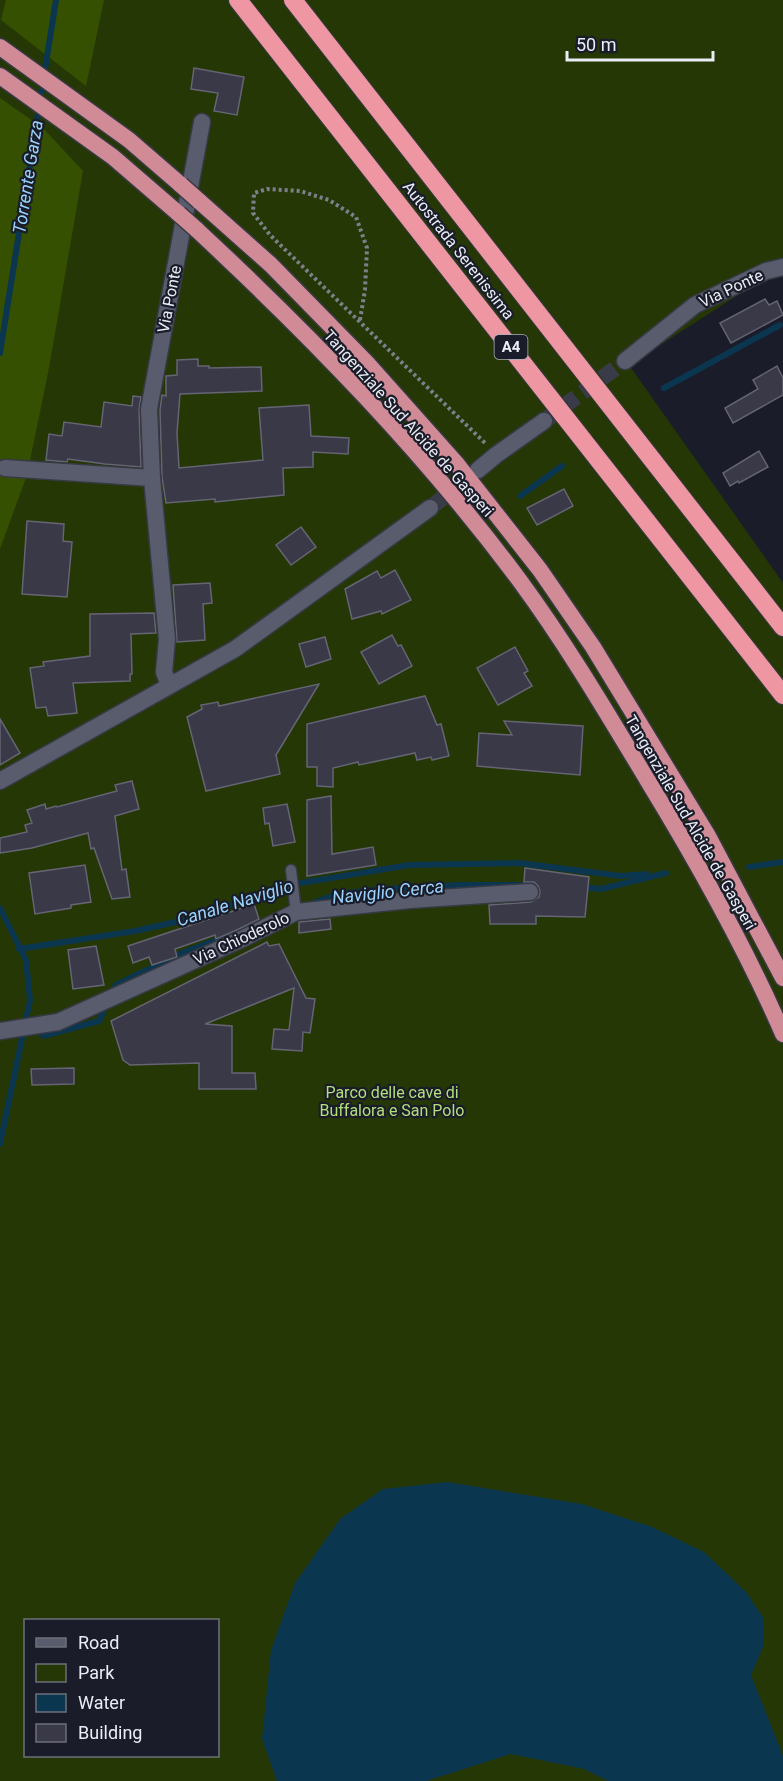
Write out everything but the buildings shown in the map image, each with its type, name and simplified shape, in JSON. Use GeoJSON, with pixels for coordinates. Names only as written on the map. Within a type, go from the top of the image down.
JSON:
{"type":"FeatureCollection","features":[{"type":"Feature","properties":{"kind":"highway","name":"Autostrada Serenissima"},"geometry":{"type":"LineString","coordinates":[[238,0],[783,695]]}},
{"type":"Feature","properties":{"kind":"highway","name":"Autostrada Serenissima"},"geometry":{"type":"LineString","coordinates":[[293,0],[783,627]]}},
{"type":"Feature","properties":{"kind":"highway","name":"Tangenziale Sud Alcide de Gasperi"},"geometry":{"type":"LineString","coordinates":[[1,48],[129,140],[271,265],[367,363],[456,463],[540,570],[593,647],[708,836],[783,978]]}},
{"type":"Feature","properties":{"kind":"highway","name":"Tangenziale Sud Alcide de Gasperi"},"geometry":{"type":"LineString","coordinates":[[0,76],[113,157],[196,229],[255,284],[351,381],[438,477],[522,583],[575,661],[689,848],[767,996],[783,1034]]}},
{"type":"Feature","properties":{"kind":"street","name":"Via Ponte"},"geometry":{"type":"LineString","coordinates":[[169,685],[164,672],[167,639],[152,478],[149,409],[202,122]]}},
{"type":"Feature","properties":{"kind":"street","name":"Via Ponte"},"geometry":{"type":"LineString","coordinates":[[625,361],[695,304],[766,271],[783,267]]}},
{"type":"Feature","properties":{"kind":"street"},"geometry":{"type":"LineString","coordinates":[[478,470],[544,422]]}},
{"type":"Feature","properties":{"kind":"street"},"geometry":{"type":"LineString","coordinates":[[5,468],[152,478]]}},
{"type":"Feature","properties":{"kind":"street"},"geometry":{"type":"LineString","coordinates":[[0,781],[235,649],[430,508]]}},
{"type":"Feature","properties":{"kind":"street","name":"Via Chioderolo"},"geometry":{"type":"LineString","coordinates":[[3,1031],[58,1022],[296,912],[410,900],[530,892]]}},
{"type":"Feature","properties":{"kind":"lane"},"geometry":{"type":"LineString","coordinates":[[291,870],[296,912]]}},
{"type":"Feature","properties":{"kind":"path"},"geometry":{"type":"LineString","coordinates":[[360,320],[366,290],[367,248],[356,217],[329,200],[300,191],[267,189],[254,193],[253,213],[270,235],[360,320],[496,455]]}},
{"type":"Feature","properties":{"kind":"green space","name":"Parco delle cave di Buffalora e San Polo"},"geometry":{"type":"Polygon","coordinates":[[[0,0],[783,0],[783,272],[769,275],[629,365],[783,583],[783,1781],[0,1781],[0,0]]]}},
{"type":"Feature","properties":{"kind":"green space"},"geometry":{"type":"Polygon","coordinates":[[[6,0],[104,0],[86,86],[1,20],[6,0]]]}},
{"type":"Feature","properties":{"kind":"green space"},"geometry":{"type":"Polygon","coordinates":[[[0,98],[43,128],[83,171],[49,368],[27,475],[0,549],[0,98]]]}},
{"type":"Feature","properties":{"kind":"water"},"geometry":{"type":"Polygon","coordinates":[[[447,1482],[582,1504],[652,1527],[704,1552],[746,1592],[764,1619],[763,1647],[751,1675],[783,1756],[783,1781],[608,1781],[584,1769],[511,1754],[426,1781],[277,1781],[262,1739],[271,1650],[295,1583],[340,1519],[383,1489],[447,1482]]]}},
{"type":"Feature","properties":{"kind":"waterway","name":"Torrente Garza"},"geometry":{"type":"LineString","coordinates":[[0,353],[56,0]]}},
{"type":"Feature","properties":{"kind":"waterway"},"geometry":{"type":"LineString","coordinates":[[664,388],[780,325]]}},
{"type":"Feature","properties":{"kind":"waterway"},"geometry":{"type":"LineString","coordinates":[[520,496],[562,466]]}},
{"type":"Feature","properties":{"kind":"waterway","name":"Naviglio Cerca"},"geometry":{"type":"LineString","coordinates":[[749,867],[783,862]]}},
{"type":"Feature","properties":{"kind":"waterway","name":"Canale Naviglio"},"geometry":{"type":"LineString","coordinates":[[19,949],[135,931],[198,917],[283,886],[409,865],[519,863],[621,876],[647,874]]}},
{"type":"Feature","properties":{"kind":"waterway","name":"Naviglio Cerca"},"geometry":{"type":"LineString","coordinates":[[581,887],[601,889],[666,873]]}},
{"type":"Feature","properties":{"kind":"waterway","name":"Naviglio Cerca"},"geometry":{"type":"LineString","coordinates":[[311,904],[337,894],[383,889],[461,885],[544,885]]}},
{"type":"Feature","properties":{"kind":"waterway","name":"Torrente Garza"},"geometry":{"type":"LineString","coordinates":[[0,908],[26,960],[30,1000],[0,1144]]}},
{"type":"Feature","properties":{"kind":"waterway","name":"Naviglio Cerca"},"geometry":{"type":"LineString","coordinates":[[111,994],[116,985],[182,953],[248,928]]}},
{"type":"Feature","properties":{"kind":"waterway","name":"Naviglio Cerca"},"geometry":{"type":"LineString","coordinates":[[43,1036],[99,1021],[107,1003]]}},
{"type":"Feature","properties":{"kind":"tunnel"},"geometry":{"type":"LineString","coordinates":[[544,421],[625,361]]}},
{"type":"Feature","properties":{"kind":"tunnel"},"geometry":{"type":"LineString","coordinates":[[430,508],[478,470]]}}]}
